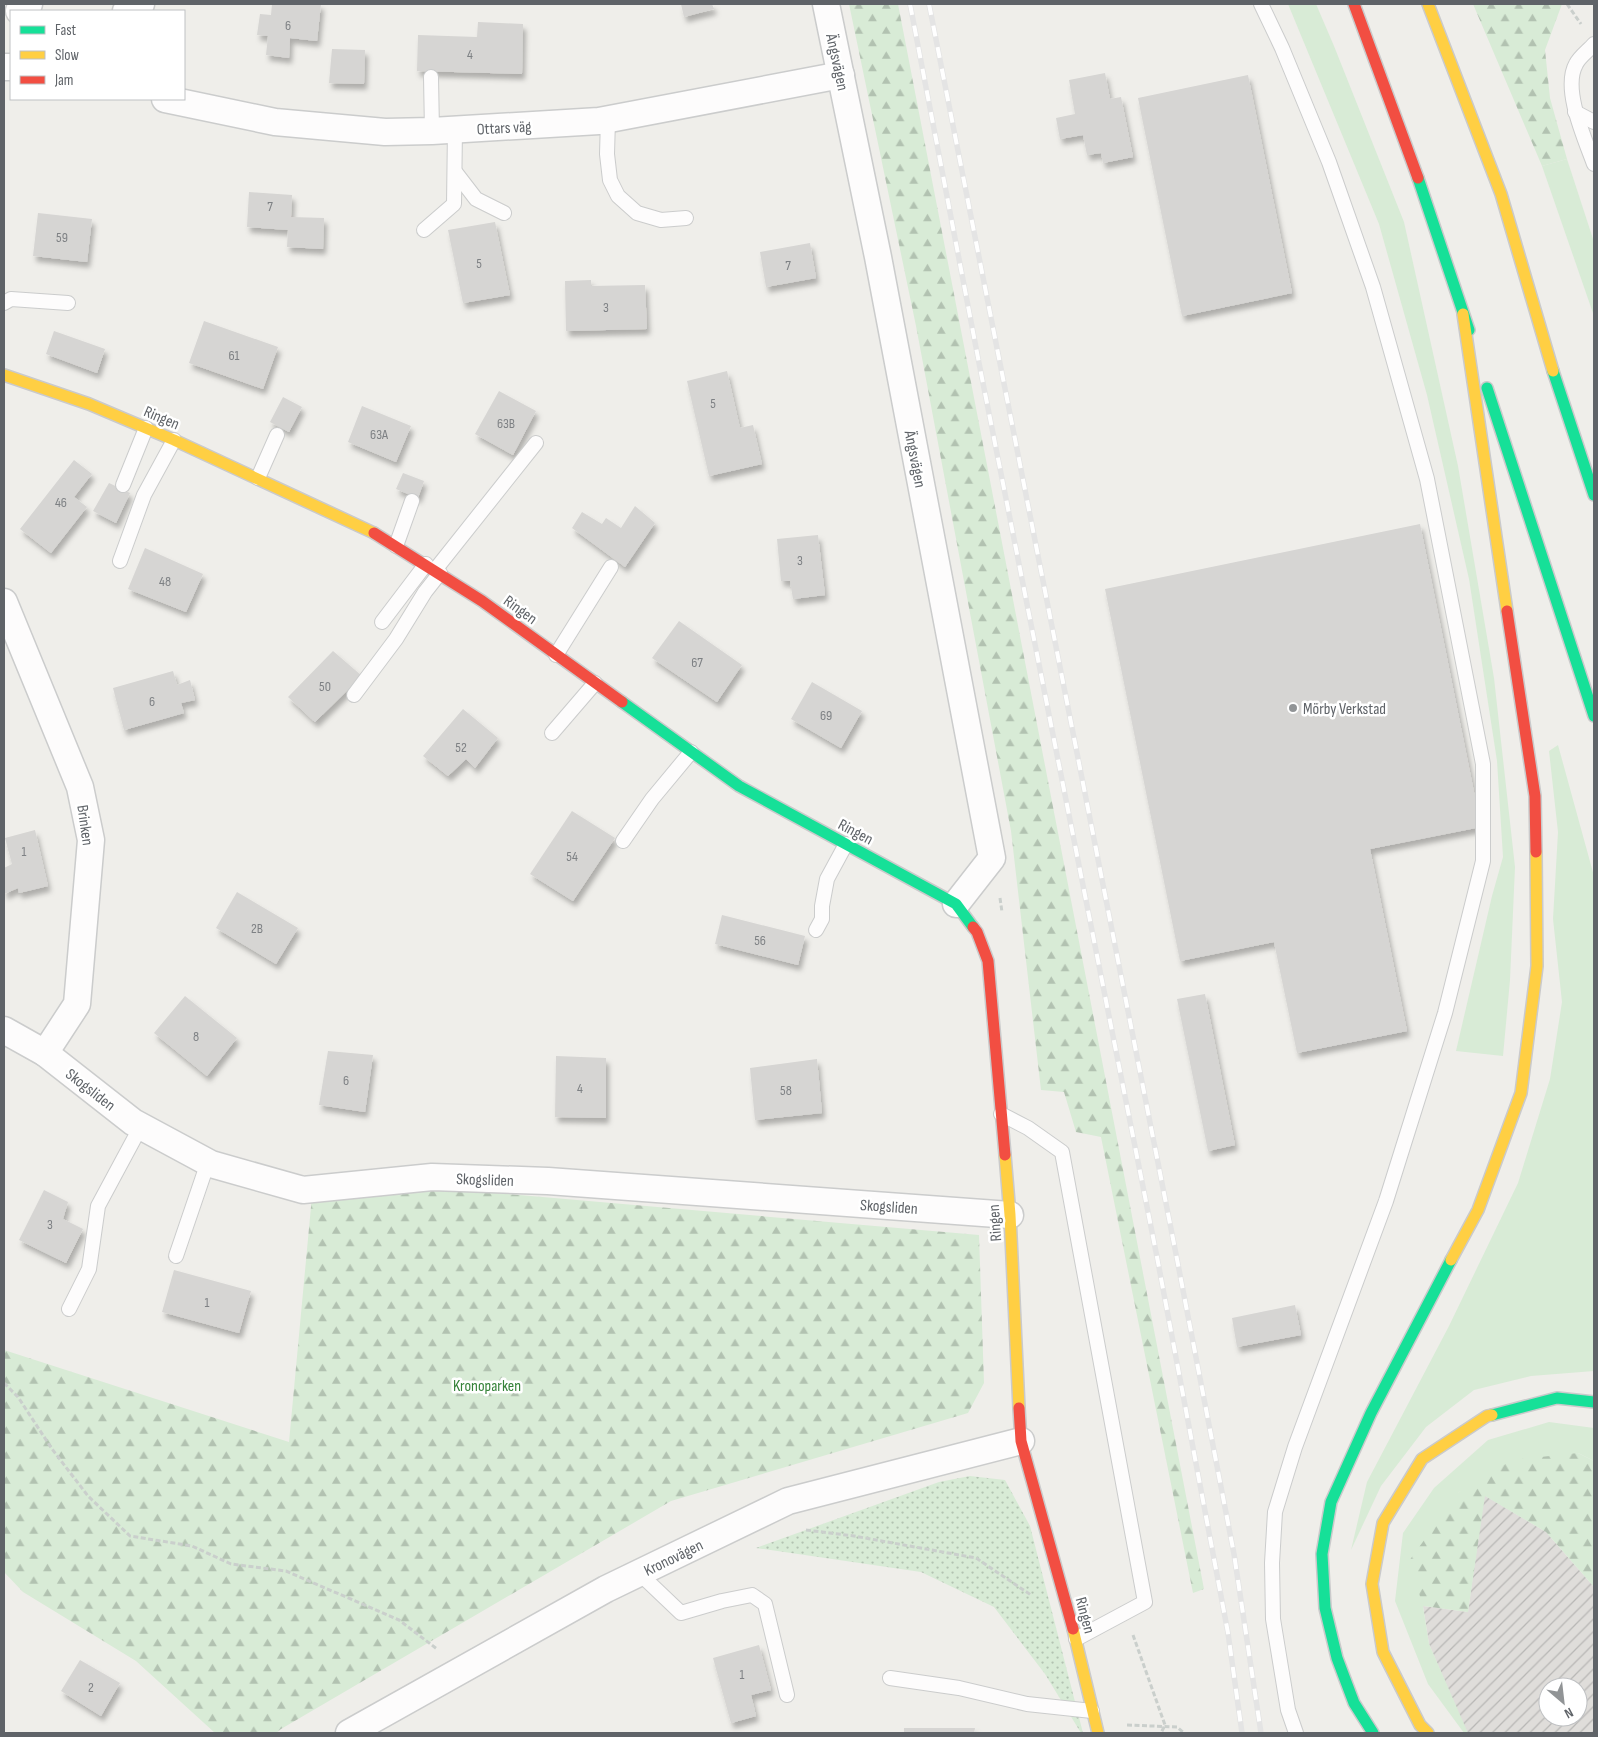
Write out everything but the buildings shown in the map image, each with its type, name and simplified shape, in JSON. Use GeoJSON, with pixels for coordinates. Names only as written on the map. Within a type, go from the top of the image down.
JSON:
{"type":"FeatureCollection","features":[{"type":"Feature","properties":{"kind":"main road"},"geometry":{"type":"LineString","coordinates":[[1354,4],[1422,188],[1594,716]]}},
{"type":"Feature","properties":{"kind":"main road"},"geometry":{"type":"LineString","coordinates":[[1428,4],[1501,194],[1554,374],[1594,495]]}},
{"type":"Feature","properties":{"kind":"main road"},"geometry":{"type":"LineString","coordinates":[[1373,1733],[1354,1703],[1337,1658],[1325,1608],[1322,1554],[1330,1502],[1370,1413],[1478,1210],[1520,1093],[1538,966],[1535,796],[1463,314]]}},
{"type":"Feature","properties":{"kind":"main road","name":"Ringen"},"geometry":{"type":"LineString","coordinates":[[4,375],[90,404],[174,440],[368,529],[434,569],[739,786],[956,904],[977,932],[988,962],[1010,1214],[1021,1441],[1076,1639],[1098,1733]]}},
{"type":"Feature","properties":{"kind":"main road"},"geometry":{"type":"LineString","coordinates":[[1428,1733],[1420,1725],[1383,1652],[1372,1584],[1383,1522],[1422,1459],[1487,1416],[1557,1398],[1594,1402]]}},
{"type":"Feature","properties":{"kind":"street"},"geometry":{"type":"LineString","coordinates":[[128,10],[141,4]]}},
{"type":"Feature","properties":{"kind":"street","name":"Ängsvägen"},"geometry":{"type":"LineString","coordinates":[[826,4],[992,858],[956,904]]}},
{"type":"Feature","properties":{"kind":"street","name":"Ottars väg"},"geometry":{"type":"LineString","coordinates":[[170,100],[275,122],[385,132],[443,130],[608,119],[841,75]]}},
{"type":"Feature","properties":{"kind":"street","name":"Brinken"},"geometry":{"type":"LineString","coordinates":[[4,602],[80,786],[91,840],[77,1004],[45,1053]]}},
{"type":"Feature","properties":{"kind":"street","name":"Skogsliden"},"geometry":{"type":"LineString","coordinates":[[6,1035],[45,1053],[133,1122],[208,1162],[303,1190],[432,1177],[558,1182],[1010,1214]]}},
{"type":"Feature","properties":{"kind":"street","name":"Kronovägen"},"geometry":{"type":"LineString","coordinates":[[349,1733],[606,1589],[788,1501],[1021,1441]]}},
{"type":"Feature","properties":{"kind":"lane"},"geometry":{"type":"LineString","coordinates":[[1261,4],[1282,48],[1329,162],[1378,303],[1427,479],[1483,764],[1483,861],[1445,1013],[1386,1202],[1295,1447],[1275,1512],[1272,1563],[1273,1619],[1288,1710],[1296,1733]]}},
{"type":"Feature","properties":{"kind":"lane"},"geometry":{"type":"LineString","coordinates":[[1594,44],[1576,63],[1571,80],[1575,112],[1594,164]]}},
{"type":"Feature","properties":{"kind":"lane"},"geometry":{"type":"LineString","coordinates":[[424,230],[454,204],[456,173],[443,130],[431,77]]}},
{"type":"Feature","properties":{"kind":"lane"},"geometry":{"type":"LineString","coordinates":[[1575,112],[1594,122]]}},
{"type":"Feature","properties":{"kind":"lane"},"geometry":{"type":"LineString","coordinates":[[608,119],[607,154],[610,180],[618,196],[637,213],[661,220],[686,218]]}},
{"type":"Feature","properties":{"kind":"lane"},"geometry":{"type":"LineString","coordinates":[[456,173],[476,199],[504,213]]}},
{"type":"Feature","properties":{"kind":"lane"},"geometry":{"type":"LineString","coordinates":[[4,302],[11,299],[68,303]]}},
{"type":"Feature","properties":{"kind":"lane"},"geometry":{"type":"LineString","coordinates":[[123,485],[146,428]]}},
{"type":"Feature","properties":{"kind":"lane"},"geometry":{"type":"LineString","coordinates":[[258,478],[277,434]]}},
{"type":"Feature","properties":{"kind":"lane"},"geometry":{"type":"LineString","coordinates":[[120,561],[144,495],[174,440]]}},
{"type":"Feature","properties":{"kind":"lane"},"geometry":{"type":"LineString","coordinates":[[382,622],[434,569],[536,443]]}},
{"type":"Feature","properties":{"kind":"lane"},"geometry":{"type":"LineString","coordinates":[[396,546],[412,501]]}},
{"type":"Feature","properties":{"kind":"lane"},"geometry":{"type":"LineString","coordinates":[[556,655],[611,568]]}},
{"type":"Feature","properties":{"kind":"lane"},"geometry":{"type":"LineString","coordinates":[[354,695],[396,639],[426,592],[434,569]]}},
{"type":"Feature","properties":{"kind":"lane"},"geometry":{"type":"LineString","coordinates":[[552,733],[595,683]]}},
{"type":"Feature","properties":{"kind":"lane"},"geometry":{"type":"LineString","coordinates":[[623,841],[652,799],[691,752]]}},
{"type":"Feature","properties":{"kind":"lane"},"geometry":{"type":"LineString","coordinates":[[816,930],[822,919],[822,906],[827,879],[846,844]]}},
{"type":"Feature","properties":{"kind":"lane"},"geometry":{"type":"LineString","coordinates":[[1002,1114],[1028,1128],[1062,1152],[1145,1602],[1076,1639]]}},
{"type":"Feature","properties":{"kind":"lane"},"geometry":{"type":"LineString","coordinates":[[68,1309],[90,1269],[98,1206],[142,1126]]}},
{"type":"Feature","properties":{"kind":"lane"},"geometry":{"type":"LineString","coordinates":[[176,1256],[208,1162]]}},
{"type":"Feature","properties":{"kind":"lane"},"geometry":{"type":"LineString","coordinates":[[639,1574],[681,1613],[722,1601],[752,1595],[765,1604],[787,1696]]}},
{"type":"Feature","properties":{"kind":"lane"},"geometry":{"type":"LineString","coordinates":[[890,1678],[959,1688],[1027,1704],[1092,1711]]}},
{"type":"Feature","properties":{"kind":"path"},"geometry":{"type":"LineString","coordinates":[[4,1383],[18,1397],[52,1450],[88,1496],[130,1536],[192,1546],[231,1564],[286,1571],[399,1620],[464,1669]]}},
{"type":"Feature","properties":{"kind":"path"},"geometry":{"type":"LineString","coordinates":[[805,1530],[854,1536],[976,1558],[1032,1596]]}},
{"type":"Feature","properties":{"kind":"path"},"geometry":{"type":"LineString","coordinates":[[1126,1613],[1165,1725],[1162,1733]]}},
{"type":"Feature","properties":{"kind":"path"},"geometry":{"type":"LineString","coordinates":[[1122,1725],[1165,1725],[1177,1727],[1184,1733]]}},
{"type":"Feature","properties":{"kind":"shaded area"},"geometry":{"type":"Polygon","coordinates":[[[1484,1495],[1546,1532],[1594,1587],[1594,1733],[1467,1733],[1429,1644],[1423,1606],[1468,1612],[1484,1495]]]}},
{"type":"Feature","properties":{"kind":"green space"},"geometry":{"type":"Polygon","coordinates":[[[849,4],[898,4],[1204,1589],[1193,1593],[1101,1137],[1076,1132],[1064,1092],[1041,1090],[1011,831],[916,326],[849,4]]]}},
{"type":"Feature","properties":{"kind":"green space"},"geometry":{"type":"Polygon","coordinates":[[[1288,4],[1316,4],[1404,222],[1458,466],[1494,678],[1515,867],[1510,980],[1503,1056],[1456,1051],[1492,896],[1503,857],[1497,761],[1469,579],[1427,395],[1379,224],[1288,4]]]}},
{"type":"Feature","properties":{"kind":"green space"},"geometry":{"type":"Polygon","coordinates":[[[1473,4],[1562,4],[1545,50],[1550,98],[1567,159],[1542,166],[1473,4]]]}},
{"type":"Feature","properties":{"kind":"green space"},"geometry":{"type":"Polygon","coordinates":[[[1567,159],[1594,242],[1594,316],[1542,166],[1567,159]]]}},
{"type":"Feature","properties":{"kind":"green space"},"geometry":{"type":"Polygon","coordinates":[[[1558,745],[1594,876],[1594,1371],[1531,1376],[1474,1390],[1426,1427],[1381,1486],[1351,1550],[1367,1482],[1449,1326],[1518,1183],[1550,1079],[1562,1002],[1553,919],[1558,832],[1549,751],[1558,745]]]}},
{"type":"Feature","properties":{"kind":"green space","name":"Kronoparken"},"geometry":{"type":"Polygon","coordinates":[[[449,1189],[979,1235],[984,1383],[968,1413],[671,1501],[276,1733],[215,1733],[136,1661],[23,1592],[4,1572],[4,1350],[289,1442],[312,1196],[449,1189]]]}},
{"type":"Feature","properties":{"kind":"green space"},"geometry":{"type":"Polygon","coordinates":[[[1549,1422],[1594,1428],[1594,1461],[1578,1453],[1459,1492],[1423,1606],[1429,1644],[1468,1733],[1464,1733],[1428,1684],[1395,1601],[1403,1533],[1434,1488],[1488,1440],[1549,1422]]]}},
{"type":"Feature","properties":{"kind":"green space"},"geometry":{"type":"Polygon","coordinates":[[[1578,1453],[1594,1461],[1594,1587],[1546,1532],[1485,1496],[1468,1612],[1423,1606],[1409,1561],[1459,1492],[1512,1460],[1578,1453]]]}},
{"type":"Feature","properties":{"kind":"green space"},"geometry":{"type":"Polygon","coordinates":[[[970,1476],[1005,1480],[1030,1526],[1083,1733],[1081,1733],[1045,1674],[994,1607],[921,1572],[756,1548],[939,1482],[970,1476]]]}},
{"type":"Feature","properties":{"kind":"railway"},"geometry":{"type":"LineString","coordinates":[[910,4],[979,363],[1157,1257],[1228,1633],[1242,1733]]}},
{"type":"Feature","properties":{"kind":"railway"},"geometry":{"type":"LineString","coordinates":[[929,4],[1234,1554],[1261,1733]]}},
{"type":"Feature","properties":{"kind":"traffic: fast"},"geometry":{"type":"LineString","coordinates":[[1418,178],[1469,330]]}},
{"type":"Feature","properties":{"kind":"traffic: fast"},"geometry":{"type":"LineString","coordinates":[[1553,371],[1594,495]]}},
{"type":"Feature","properties":{"kind":"traffic: fast"},"geometry":{"type":"LineString","coordinates":[[1487,388],[1594,716]]}},
{"type":"Feature","properties":{"kind":"traffic: fast"},"geometry":{"type":"LineString","coordinates":[[622,702],[739,786],[956,904],[973,927]]}},
{"type":"Feature","properties":{"kind":"traffic: fast"},"geometry":{"type":"LineString","coordinates":[[1373,1733],[1354,1703],[1337,1658],[1325,1608],[1322,1554],[1331,1502],[1371,1413],[1451,1260]]}},
{"type":"Feature","properties":{"kind":"traffic: fast"},"geometry":{"type":"LineString","coordinates":[[1492,1415],[1557,1398],[1594,1402]]}},
{"type":"Feature","properties":{"kind":"traffic: slow"},"geometry":{"type":"LineString","coordinates":[[1428,4],[1501,194],[1553,371]]}},
{"type":"Feature","properties":{"kind":"traffic: slow"},"geometry":{"type":"LineString","coordinates":[[1463,314],[1507,611]]}},
{"type":"Feature","properties":{"kind":"traffic: slow"},"geometry":{"type":"LineString","coordinates":[[4,375],[89,404],[174,440],[374,533]]}},
{"type":"Feature","properties":{"kind":"traffic: slow"},"geometry":{"type":"LineString","coordinates":[[1451,1260],[1478,1210],[1521,1093],[1537,966],[1536,852]]}},
{"type":"Feature","properties":{"kind":"traffic: slow"},"geometry":{"type":"LineString","coordinates":[[1005,1155],[1010,1215],[1019,1408]]}},
{"type":"Feature","properties":{"kind":"traffic: slow"},"geometry":{"type":"LineString","coordinates":[[1428,1733],[1420,1725],[1383,1652],[1372,1584],[1383,1523],[1422,1459],[1487,1416],[1492,1415]]}},
{"type":"Feature","properties":{"kind":"traffic: slow"},"geometry":{"type":"LineString","coordinates":[[1073,1629],[1098,1733]]}},
{"type":"Feature","properties":{"kind":"traffic: jam"},"geometry":{"type":"LineString","coordinates":[[1354,4],[1418,178]]}},
{"type":"Feature","properties":{"kind":"traffic: jam"},"geometry":{"type":"LineString","coordinates":[[374,533],[482,601],[622,702]]}},
{"type":"Feature","properties":{"kind":"traffic: jam"},"geometry":{"type":"LineString","coordinates":[[1507,611],[1535,796],[1536,852]]}},
{"type":"Feature","properties":{"kind":"traffic: jam"},"geometry":{"type":"LineString","coordinates":[[973,927],[977,932],[988,961],[1005,1155]]}},
{"type":"Feature","properties":{"kind":"traffic: jam"},"geometry":{"type":"LineString","coordinates":[[1019,1408],[1021,1441],[1073,1629]]}},
{"type":"Feature","properties":{"kind":"place","name":"Mörby Verkstad"},"geometry":{"type":"Point","coordinates":[1293,708]}}]}
